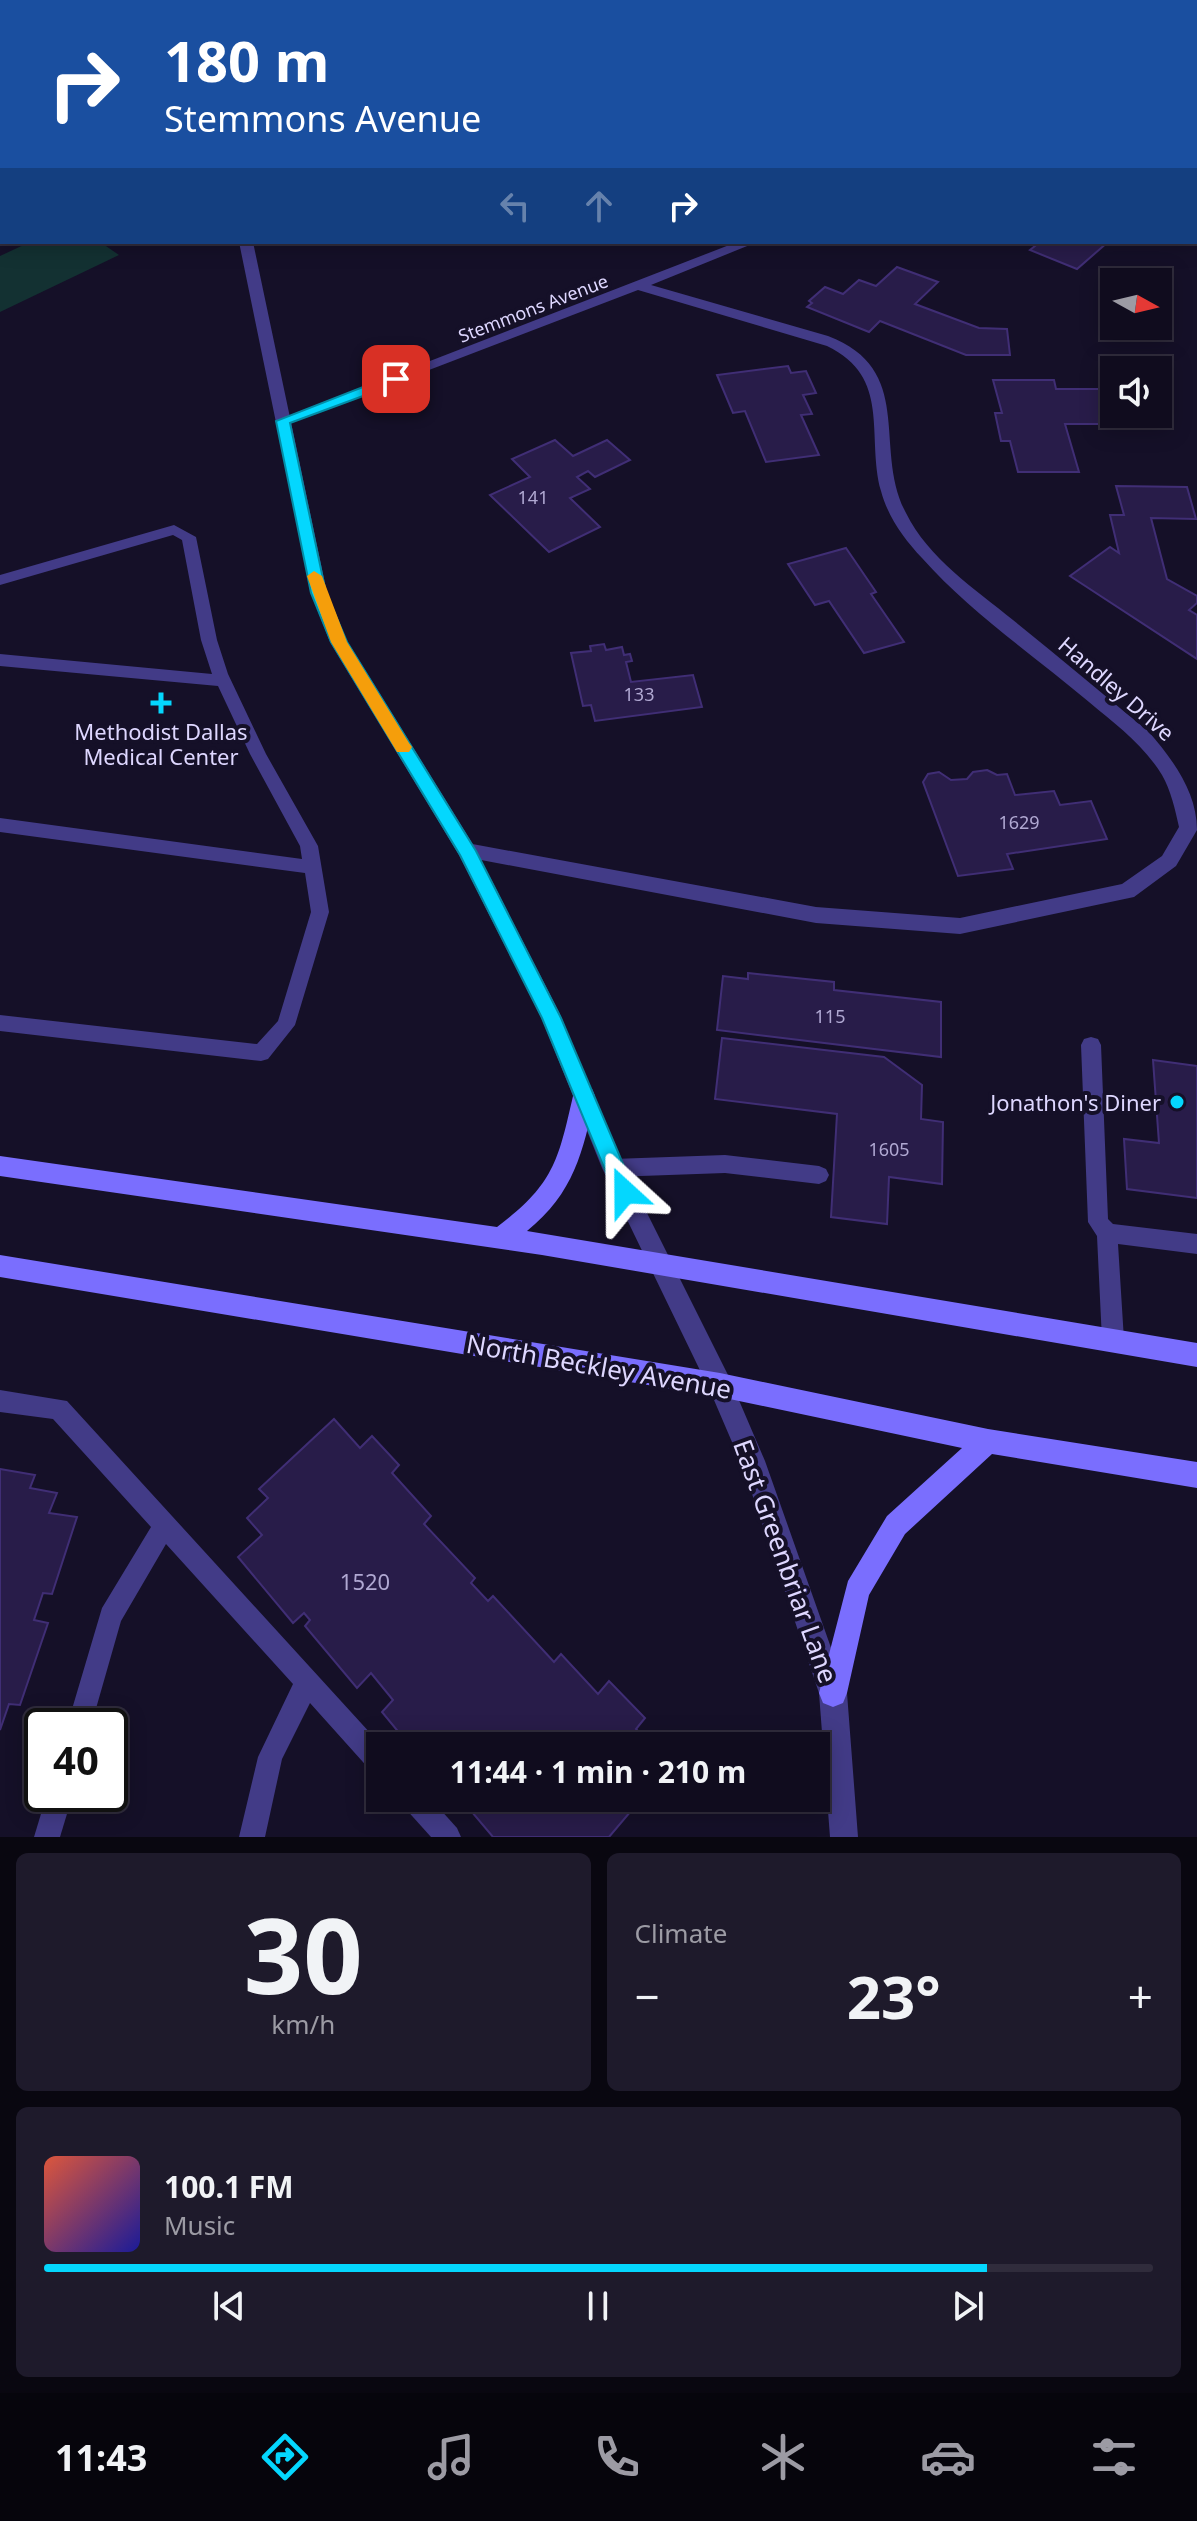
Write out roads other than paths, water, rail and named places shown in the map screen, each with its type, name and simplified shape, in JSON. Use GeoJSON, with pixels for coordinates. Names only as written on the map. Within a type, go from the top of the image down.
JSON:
{"type":"FeatureCollection","features":[{"type":"Feature","properties":{"kind":"main road"},"geometry":{"type":"LineString","coordinates":[[500,1238],[533,1215],[557,1186],[568,1167],[584,1096]]}},
{"type":"Feature","properties":{"kind":"main road"},"geometry":{"type":"LineString","coordinates":[[0,1166],[659,1263],[1197,1355]]}},
{"type":"Feature","properties":{"kind":"main road","name":"North Beckley Avenue"},"geometry":{"type":"LineString","coordinates":[[0,1266],[720,1385],[988,1441],[1197,1475]]}},
{"type":"Feature","properties":{"kind":"main road"},"geometry":{"type":"LineString","coordinates":[[833,1693],[857,1590],[888,1538],[896,1525],[988,1441]]}},
{"type":"Feature","properties":{"kind":"street","name":"East Greenbriar Lane"},"geometry":{"type":"LineString","coordinates":[[246,244],[319,593],[339,642],[467,851],[552,1018],[613,1168],[720,1385],[756,1470],[833,1693],[844,1837]]}},
{"type":"Feature","properties":{"kind":"street","name":"Stemmons Avenue"},"geometry":{"type":"LineString","coordinates":[[283,421],[745,244]]}},
{"type":"Feature","properties":{"kind":"street","name":"Handley Drive"},"geometry":{"type":"LineString","coordinates":[[467,851],[816,915],[960,926],[1127,891],[1169,861],[1193,828],[1183,792],[1165,762],[1143,737],[945,573],[918,546],[899,519],[887,486],[881,406],[874,382],[849,352],[820,339],[640,286]]}},
{"type":"Feature","properties":{"kind":"lane"},"geometry":{"type":"LineString","coordinates":[[0,580],[174,530],[189,537],[209,640],[224,681],[258,754],[309,846],[320,912],[286,1025],[261,1053],[0,1023]]}},
{"type":"Feature","properties":{"kind":"lane"},"geometry":{"type":"LineString","coordinates":[[0,660],[224,681]]}},
{"type":"Feature","properties":{"kind":"lane"},"geometry":{"type":"LineString","coordinates":[[0,825],[312,867]]}},
{"type":"Feature","properties":{"kind":"lane"},"geometry":{"type":"LineString","coordinates":[[1091,1045],[1098,1222],[1107,1233],[1113,1340]]}},
{"type":"Feature","properties":{"kind":"lane"},"geometry":{"type":"LineString","coordinates":[[613,1168],[725,1164],[819,1175]]}},
{"type":"Feature","properties":{"kind":"lane"},"geometry":{"type":"LineString","coordinates":[[1107,1233],[1197,1244]]}},
{"type":"Feature","properties":{"kind":"lane"},"geometry":{"type":"LineString","coordinates":[[0,1401],[59,1409],[366,1747]]}},
{"type":"Feature","properties":{"kind":"lane"},"geometry":{"type":"LineString","coordinates":[[84,1708],[110,1616],[165,1525]]}},
{"type":"Feature","properties":{"kind":"lane"},"geometry":{"type":"LineString","coordinates":[[252,1837],[270,1757],[307,1682]]}},
{"type":"Feature","properties":{"kind":"lane"},"geometry":{"type":"LineString","coordinates":[[47,1837],[55,1812]]}},
{"type":"Feature","properties":{"kind":"lane"},"geometry":{"type":"LineString","coordinates":[[426,1812],[448,1837]]}},
{"type":"Feature","properties":{"kind":"place","name":"Methodist Dallas Medical Center"},"geometry":{"type":"Point","coordinates":[161,703]}},
{"type":"Feature","properties":{"kind":"place","name":"Jonathon's Diner"},"geometry":{"type":"Point","coordinates":[1177,1102]}}]}
